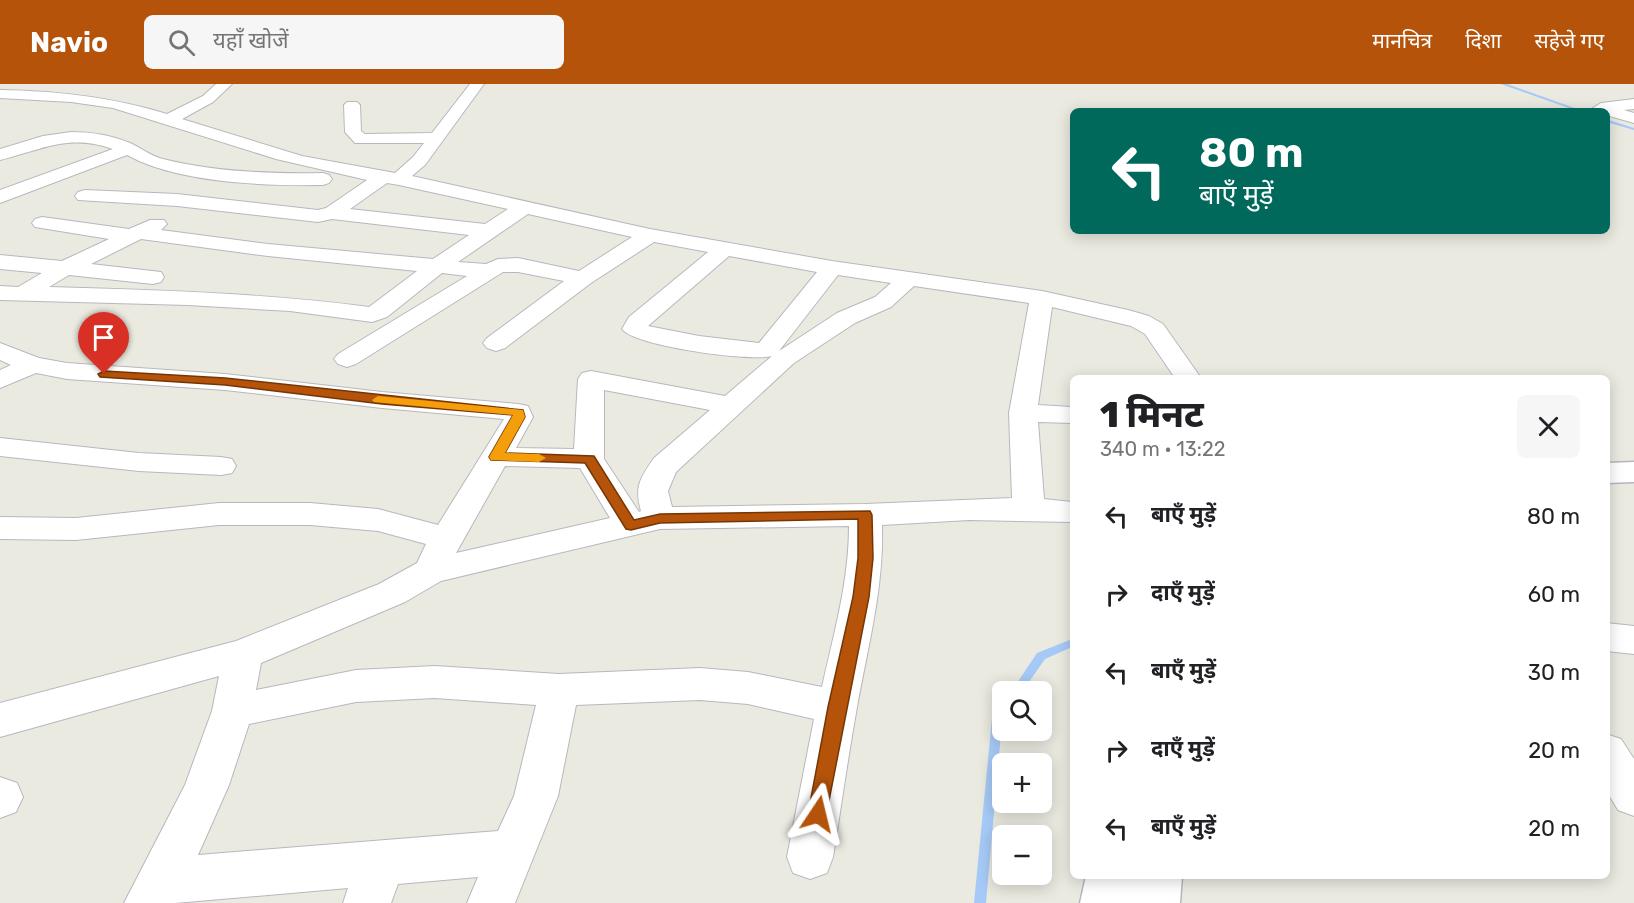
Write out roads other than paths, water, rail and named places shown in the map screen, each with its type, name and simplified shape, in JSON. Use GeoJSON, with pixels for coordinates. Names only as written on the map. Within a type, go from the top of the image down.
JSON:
{"type":"FeatureCollection","features":[{"type":"Feature","properties":{"kind":"street"},"geometry":{"type":"LineString","coordinates":[[169,119],[208,99],[225,84]]}},
{"type":"Feature","properties":{"kind":"street"},"geometry":{"type":"LineString","coordinates":[[332,213],[418,161],[477,84]]}},
{"type":"Feature","properties":{"kind":"street"},"geometry":{"type":"LineString","coordinates":[[0,94],[41,88],[169,119],[267,152],[360,174],[391,178],[526,206],[650,235],[832,268],[1042,298],[1140,321],[1154,329],[1164,340],[1186,375]]}},
{"type":"Feature","properties":{"kind":"street"},"geometry":{"type":"LineString","coordinates":[[352,105],[353,132],[361,139],[436,138]]}},
{"type":"Feature","properties":{"kind":"street"},"geometry":{"type":"LineString","coordinates":[[7,135],[41,139],[107,141],[156,162],[258,177],[324,179],[360,174]]}},
{"type":"Feature","properties":{"kind":"street"},"geometry":{"type":"LineString","coordinates":[[0,157],[41,139]]}},
{"type":"Feature","properties":{"kind":"street"},"geometry":{"type":"LineString","coordinates":[[0,197],[128,149]]}},
{"type":"Feature","properties":{"kind":"street"},"geometry":{"type":"LineString","coordinates":[[0,157],[42,160],[78,166]]}},
{"type":"Feature","properties":{"kind":"street"},"geometry":{"type":"LineString","coordinates":[[0,308],[10,294],[258,177]]}},
{"type":"Feature","properties":{"kind":"street"},"geometry":{"type":"LineString","coordinates":[[85,196],[202,202],[309,216],[332,213],[490,231]]}},
{"type":"Feature","properties":{"kind":"street"},"geometry":{"type":"LineString","coordinates":[[10,294],[136,296],[290,304],[372,315],[379,312],[437,266],[526,206]]}},
{"type":"Feature","properties":{"kind":"street"},"geometry":{"type":"LineString","coordinates":[[42,223],[268,250],[488,271]]}},
{"type":"Feature","properties":{"kind":"street"},"geometry":{"type":"LineString","coordinates":[[496,343],[583,278],[650,235]]}},
{"type":"Feature","properties":{"kind":"street"},"geometry":{"type":"LineString","coordinates":[[725,248],[638,322],[634,329],[697,343],[754,351],[766,350],[832,268]]}},
{"type":"Feature","properties":{"kind":"street"},"geometry":{"type":"LineString","coordinates":[[0,262],[152,277],[154,279],[152,282],[136,296]]}},
{"type":"Feature","properties":{"kind":"street"},"geometry":{"type":"LineString","coordinates":[[347,359],[488,271],[504,264],[583,278]]}},
{"type":"Feature","properties":{"kind":"street"},"geometry":{"type":"LineString","coordinates":[[645,522],[654,480],[665,465],[785,358],[846,318],[883,302],[909,279]]}},
{"type":"Feature","properties":{"kind":"street"},"geometry":{"type":"LineString","coordinates":[[1029,509],[1023,413],[1042,298]]}},
{"type":"Feature","properties":{"kind":"street"},"geometry":{"type":"LineString","coordinates":[[0,308],[114,315]]}},
{"type":"Feature","properties":{"kind":"street"},"geometry":{"type":"LineString","coordinates":[[0,351],[33,364],[94,373],[225,382],[382,400],[518,412],[519,417],[446,538],[431,571]]}},
{"type":"Feature","properties":{"kind":"street"},"geometry":{"type":"LineString","coordinates":[[0,380],[33,364]]}},
{"type":"Feature","properties":{"kind":"street"},"geometry":{"type":"LineString","coordinates":[[645,522],[589,459],[591,379],[732,406]]}},
{"type":"Feature","properties":{"kind":"street"},"geometry":{"type":"LineString","coordinates":[[1023,413],[1070,415]]}},
{"type":"Feature","properties":{"kind":"street"},"geometry":{"type":"LineString","coordinates":[[0,447],[139,462],[221,466]]}},
{"type":"Feature","properties":{"kind":"street"},"geometry":{"type":"LineString","coordinates":[[1610,457],[1634,456]]}},
{"type":"Feature","properties":{"kind":"street"},"geometry":{"type":"LineString","coordinates":[[496,457],[589,459]]}},
{"type":"Feature","properties":{"kind":"street"},"geometry":{"type":"LineString","coordinates":[[1610,473],[1634,472]]}},
{"type":"Feature","properties":{"kind":"street"},"geometry":{"type":"LineString","coordinates":[[0,720],[243,654],[392,593],[431,571],[645,522],[1029,509],[1070,512]]}},
{"type":"Feature","properties":{"kind":"street"},"geometry":{"type":"LineString","coordinates":[[0,528],[76,529],[219,514],[309,514],[378,520],[446,538]]}},
{"type":"Feature","properties":{"kind":"street"},"geometry":{"type":"LineString","coordinates":[[810,857],[837,707],[861,597],[866,558],[865,515]]}},
{"type":"Feature","properties":{"kind":"street"},"geometry":{"type":"LineString","coordinates":[[1610,637],[1634,640]]}},
{"type":"Feature","properties":{"kind":"street"},"geometry":{"type":"LineString","coordinates":[[243,654],[232,711],[220,756],[154,892],[374,883],[512,852]]}},
{"type":"Feature","properties":{"kind":"street"},"geometry":{"type":"LineString","coordinates":[[232,711],[356,686],[435,682],[559,690],[700,684],[748,688],[837,707]]}},
{"type":"Feature","properties":{"kind":"street"},"geometry":{"type":"LineString","coordinates":[[490,903],[536,796],[559,690]]}},
{"type":"Feature","properties":{"kind":"street"},"geometry":{"type":"LineString","coordinates":[[1610,758],[1634,796]]}},
{"type":"Feature","properties":{"kind":"street"},"geometry":{"type":"LineString","coordinates":[[1105,903],[1111,879]]}},
{"type":"Feature","properties":{"kind":"street"},"geometry":{"type":"LineString","coordinates":[[1155,903],[1156,879]]}},
{"type":"Feature","properties":{"kind":"waterway"},"geometry":{"type":"LineString","coordinates":[[1503,84],[1572,108]]}},
{"type":"Feature","properties":{"kind":"waterway"},"geometry":{"type":"LineString","coordinates":[[1610,121],[1634,129]]}},
{"type":"Feature","properties":{"kind":"waterway"},"geometry":{"type":"LineString","coordinates":[[1024,681],[1041,656],[1070,644]]}},
{"type":"Feature","properties":{"kind":"waterway"},"geometry":{"type":"LineString","coordinates":[[980,903],[995,741]]}}]}
